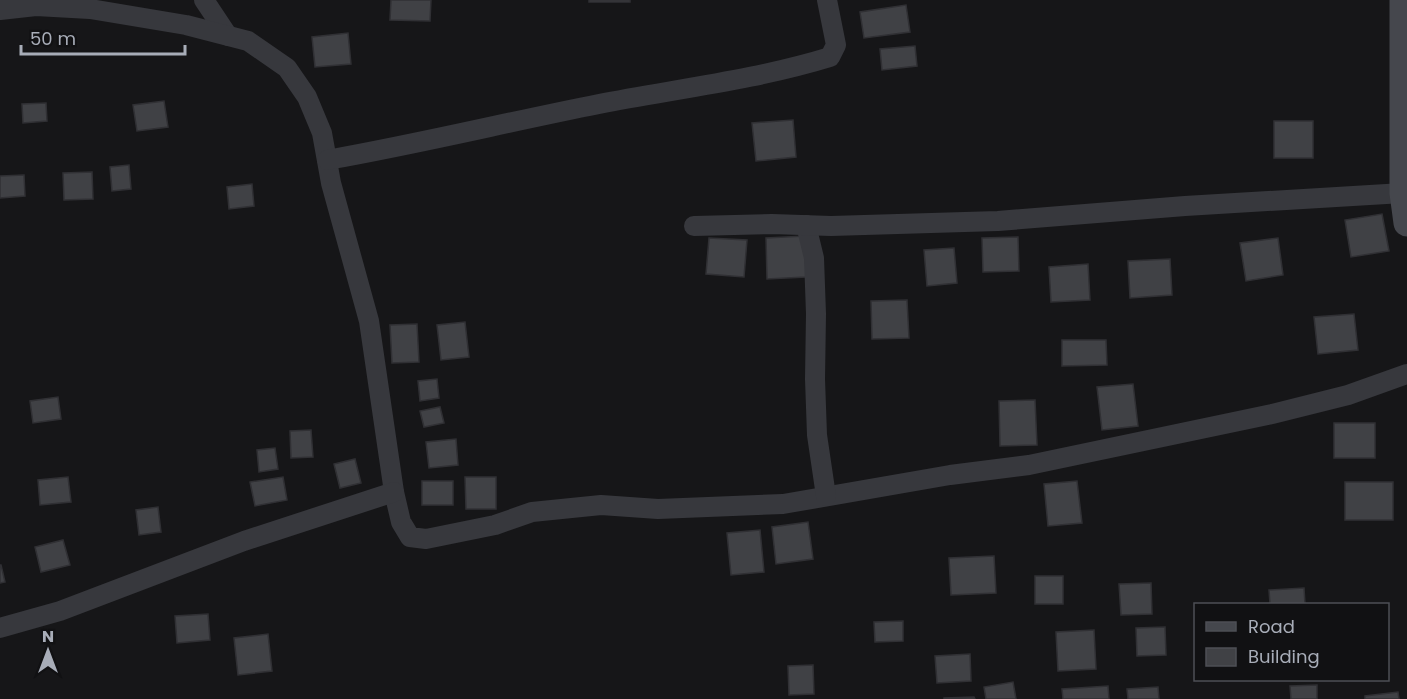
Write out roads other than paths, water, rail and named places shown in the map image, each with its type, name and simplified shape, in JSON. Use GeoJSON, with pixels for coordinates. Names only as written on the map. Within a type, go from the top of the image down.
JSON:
{"type":"FeatureCollection","features":[{"type":"Feature","properties":{"kind":"street"},"geometry":{"type":"LineString","coordinates":[[204,0],[228,36]]}},
{"type":"Feature","properties":{"kind":"street"},"geometry":{"type":"LineString","coordinates":[[327,160],[599,104],[793,68],[830,57],[836,45],[827,0]]}},
{"type":"Feature","properties":{"kind":"street"},"geometry":{"type":"LineString","coordinates":[[1403,0],[1403,193],[1407,223]]}},
{"type":"Feature","properties":{"kind":"street"},"geometry":{"type":"LineString","coordinates":[[0,10],[36,6],[90,9],[186,25],[248,41],[287,68],[307,97],[322,132],[331,183],[369,321],[394,492],[401,522],[410,537],[426,539],[495,525],[532,512],[600,505],[658,509],[783,504],[950,475],[1029,465],[1348,395],[1407,375]]}},
{"type":"Feature","properties":{"kind":"street"},"geometry":{"type":"LineString","coordinates":[[694,226],[831,226],[998,221],[1185,206],[1403,193]]}},
{"type":"Feature","properties":{"kind":"street"},"geometry":{"type":"LineString","coordinates":[[806,225],[814,258],[817,435],[826,496]]}},
{"type":"Feature","properties":{"kind":"street"},"geometry":{"type":"LineString","coordinates":[[0,628],[60,611],[244,541],[394,492]]}}]}
